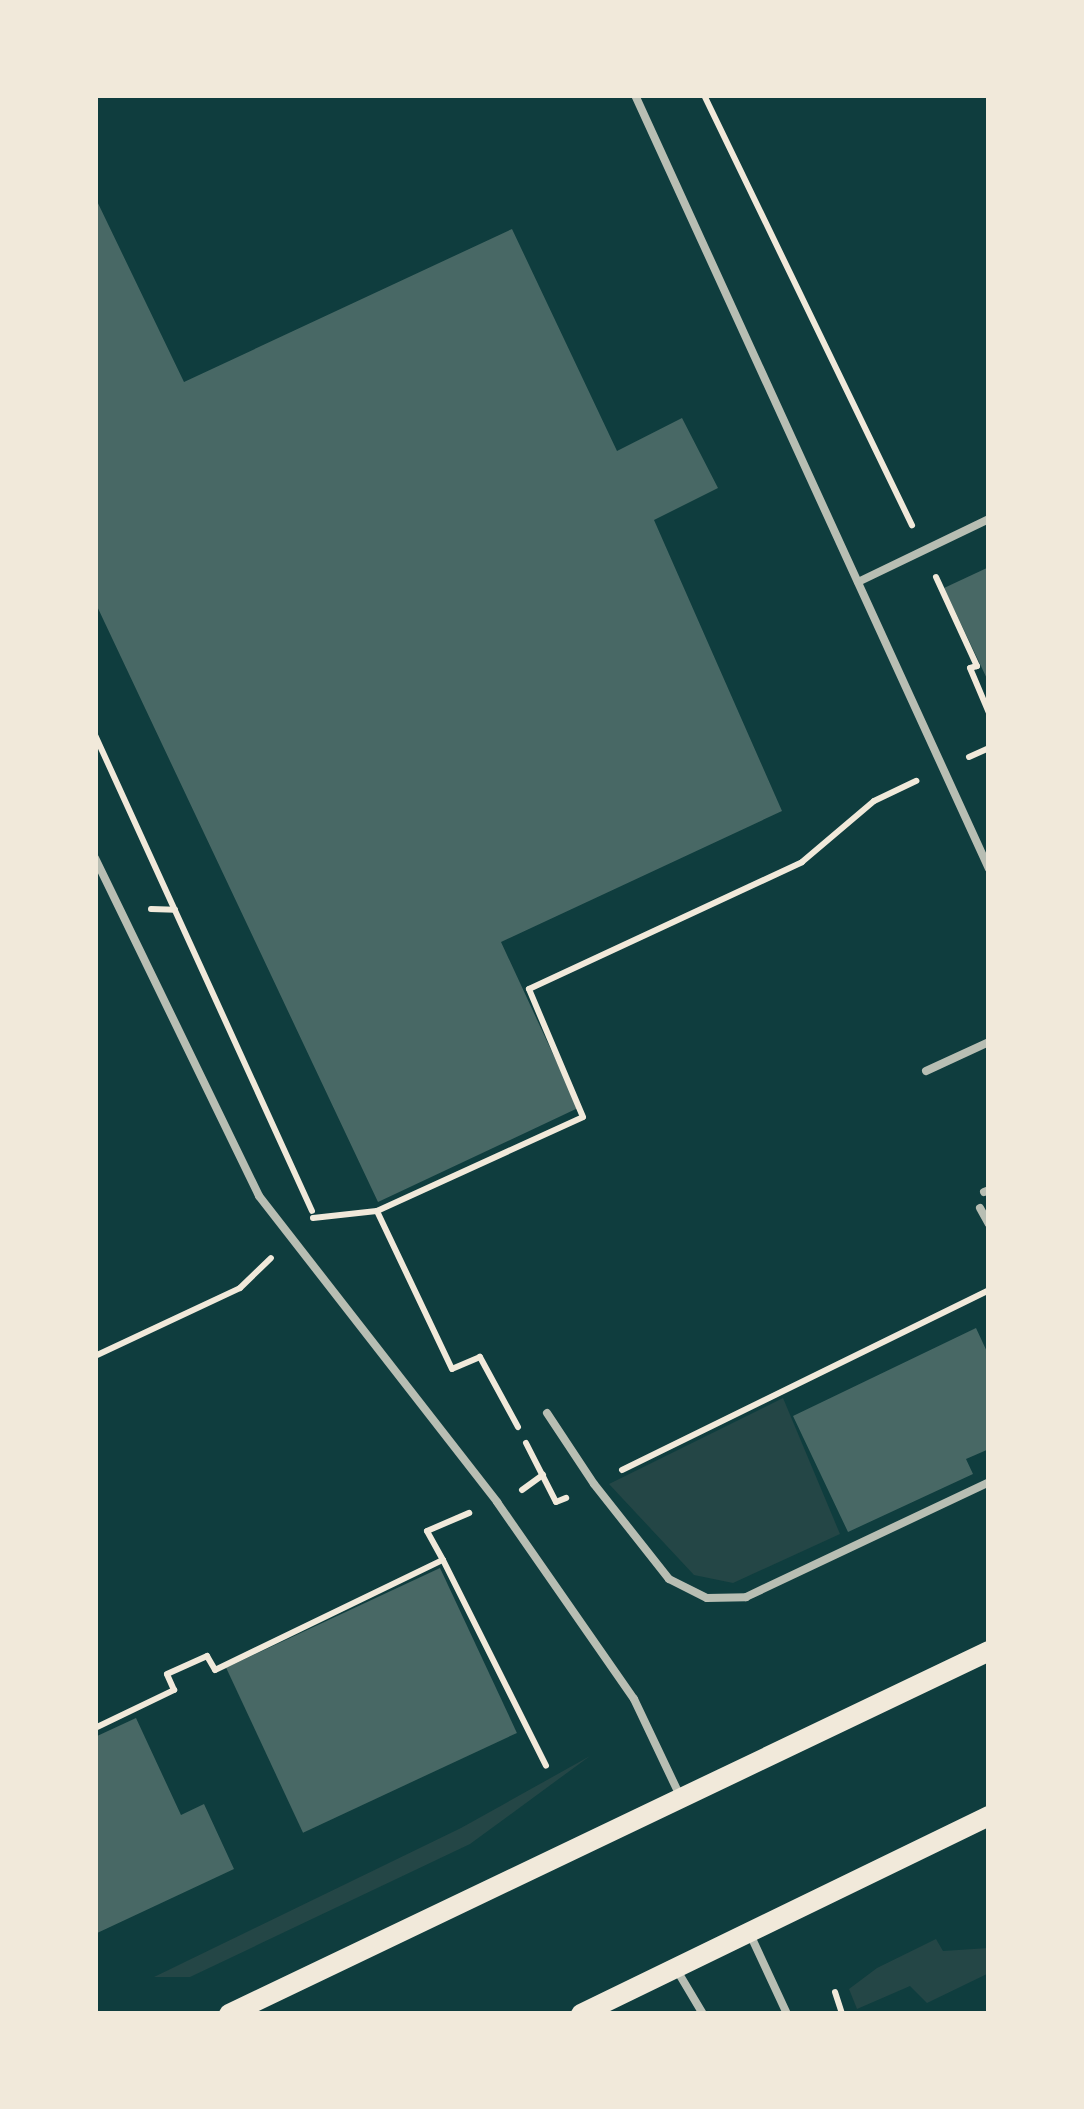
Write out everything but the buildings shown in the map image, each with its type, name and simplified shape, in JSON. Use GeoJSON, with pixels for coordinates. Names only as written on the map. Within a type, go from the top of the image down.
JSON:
{"type":"FeatureCollection","features":[{"type":"Feature","properties":{"kind":"main road"},"geometry":{"type":"LineString","coordinates":[[229,2014],[989,1651]]}},
{"type":"Feature","properties":{"kind":"main road"},"geometry":{"type":"LineString","coordinates":[[580,2014],[989,1816]]}},
{"type":"Feature","properties":{"kind":"lane"},"geometry":{"type":"LineString","coordinates":[[635,95],[989,869]]}},
{"type":"Feature","properties":{"kind":"lane"},"geometry":{"type":"LineString","coordinates":[[858,582],[989,519]]}},
{"type":"Feature","properties":{"kind":"lane"},"geometry":{"type":"LineString","coordinates":[[95,858],[259,1196],[472,1468],[602,1653],[634,1699],[680,1798]]}},
{"type":"Feature","properties":{"kind":"lane"},"geometry":{"type":"LineString","coordinates":[[926,1071],[989,1042]]}},
{"type":"Feature","properties":{"kind":"lane"},"geometry":{"type":"LineString","coordinates":[[980,1208],[989,1224]]}},
{"type":"Feature","properties":{"kind":"lane"},"geometry":{"type":"LineString","coordinates":[[547,1413],[594,1484],[669,1579],[708,1598],[746,1597],[989,1482]]}},
{"type":"Feature","properties":{"kind":"lane"},"geometry":{"type":"LineString","coordinates":[[748,1932],[788,2014]]}},
{"type":"Feature","properties":{"kind":"lane"},"geometry":{"type":"LineString","coordinates":[[676,1968],[703,2014]]}},
{"type":"Feature","properties":{"kind":"path"},"geometry":{"type":"LineString","coordinates":[[704,95],[924,550],[977,666],[970,668],[989,713]]}},
{"type":"Feature","properties":{"kind":"path"},"geometry":{"type":"LineString","coordinates":[[95,735],[315,1216]]}},
{"type":"Feature","properties":{"kind":"path"},"geometry":{"type":"LineString","coordinates":[[95,1356],[240,1288],[315,1216],[377,1211],[584,1117],[529,989],[802,862],[874,801],[989,748]]}},
{"type":"Feature","properties":{"kind":"path"},"geometry":{"type":"LineString","coordinates":[[377,1211],[452,1369],[480,1356],[556,1502],[989,1290]]}},
{"type":"Feature","properties":{"kind":"path"},"geometry":{"type":"LineString","coordinates":[[95,1728],[174,1690],[167,1674],[208,1656],[215,1670],[443,1560],[546,1766]]}},
{"type":"Feature","properties":{"kind":"path"},"geometry":{"type":"LineString","coordinates":[[835,1992],[842,2014]]}},
{"type":"Feature","properties":{"kind":"shaded area"},"geometry":{"type":"Polygon","coordinates":[[[783,1398],[840,1534],[733,1583],[694,1575],[609,1484],[783,1398]]]}},
{"type":"Feature","properties":{"kind":"shaded area"},"geometry":{"type":"Polygon","coordinates":[[[590,1756],[470,1844],[190,1977],[154,1977],[461,1828],[590,1756]]]}},
{"type":"Feature","properties":{"kind":"shaded area"},"geometry":{"type":"Polygon","coordinates":[[[936,1939],[943,1951],[989,1948],[989,1973],[927,2003],[910,1986],[857,2009],[849,1989],[877,1968],[936,1939]]]}}]}
